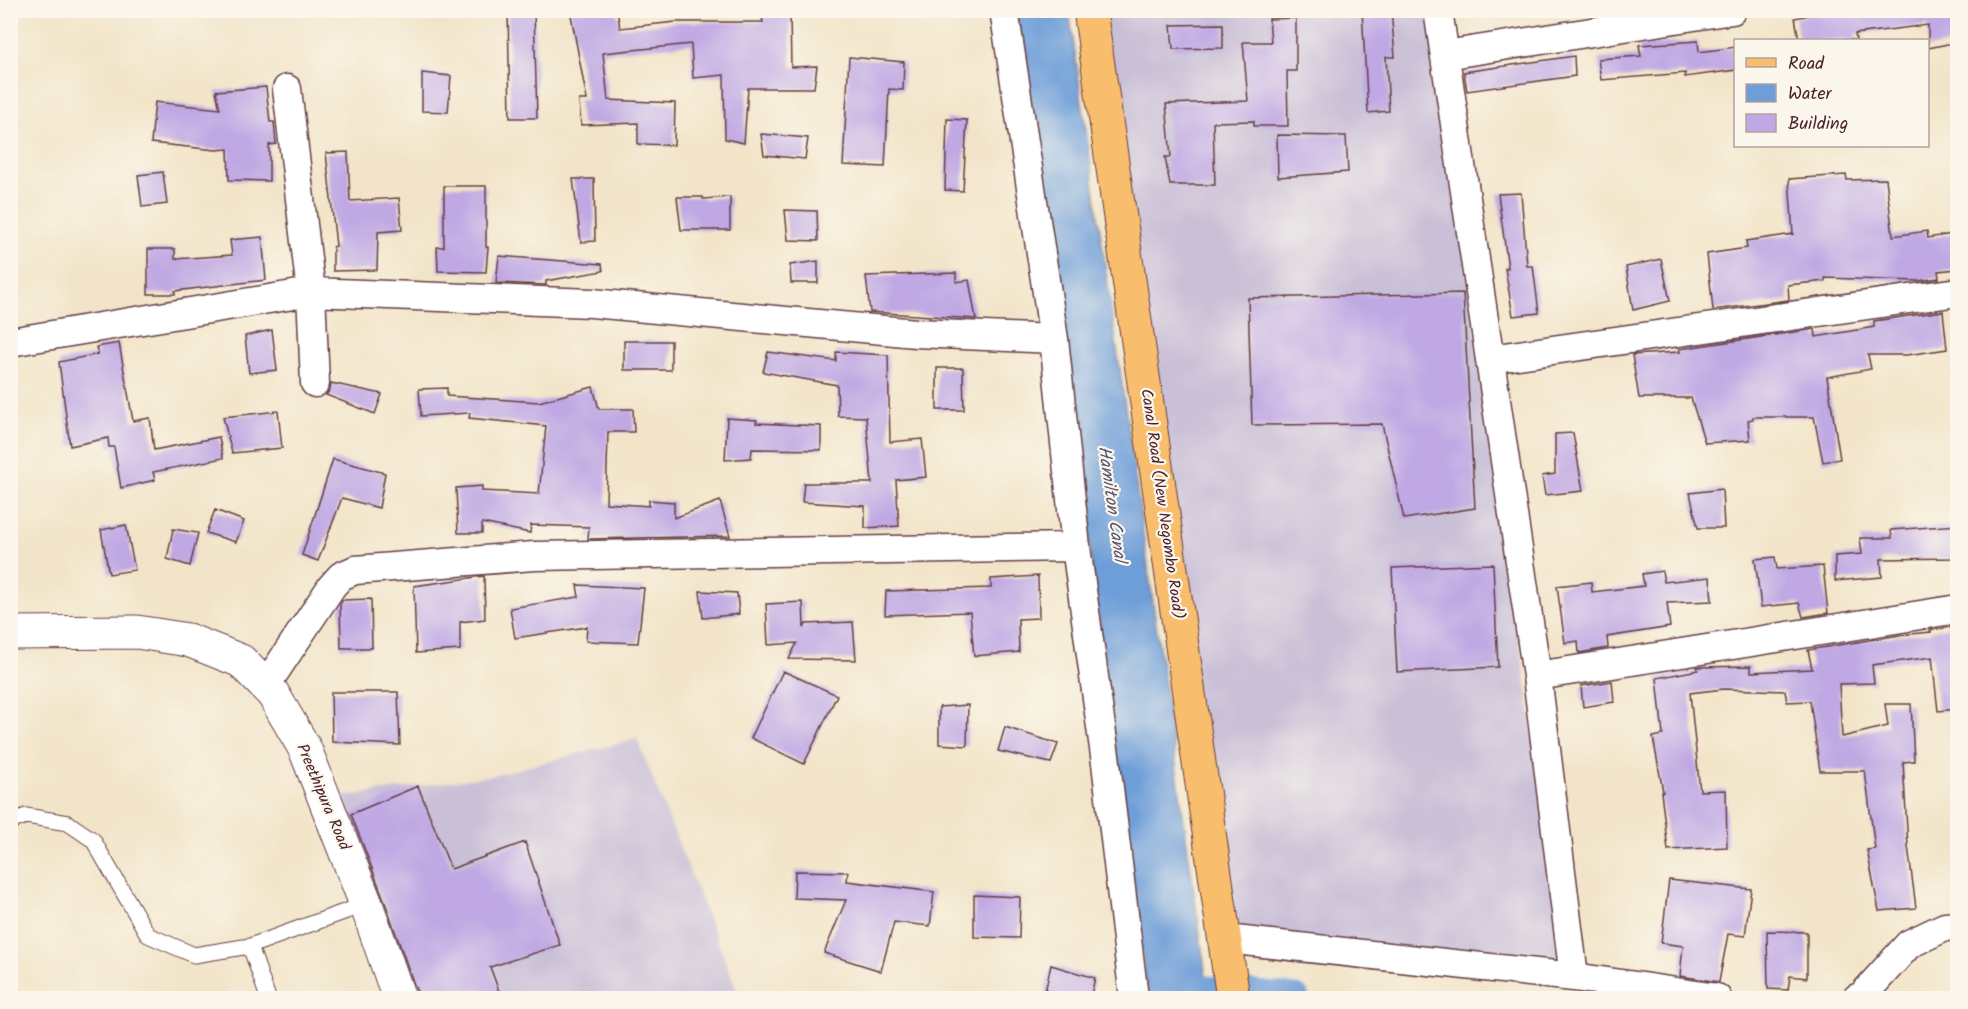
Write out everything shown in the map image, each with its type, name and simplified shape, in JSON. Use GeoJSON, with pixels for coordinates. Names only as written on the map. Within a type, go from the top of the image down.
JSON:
{"type":"FeatureCollection","features":[{"type":"Feature","properties":{"kind":"main road","name":"Canal Road (New Negombo Road)"},"geometry":{"type":"LineString","coordinates":[[1090,10],[1233,999]]}},
{"type":"Feature","properties":{"kind":"street"},"geometry":{"type":"LineString","coordinates":[[1004,10],[1054,339],[1076,547],[1106,763],[1134,999]]}},
{"type":"Feature","properties":{"kind":"street"},"geometry":{"type":"LineString","coordinates":[[1438,10],[1537,676],[1574,977]]}},
{"type":"Feature","properties":{"kind":"street"},"geometry":{"type":"LineString","coordinates":[[1445,55],[1732,10]]}},
{"type":"Feature","properties":{"kind":"street"},"geometry":{"type":"LineString","coordinates":[[287,89],[311,292],[315,383]]}},
{"type":"Feature","properties":{"kind":"street"},"geometry":{"type":"LineString","coordinates":[[10,342],[311,292],[592,303],[916,333],[1054,339]]}},
{"type":"Feature","properties":{"kind":"street"},"geometry":{"type":"LineString","coordinates":[[1490,359],[1958,292]]}},
{"type":"Feature","properties":{"kind":"street"},"geometry":{"type":"LineString","coordinates":[[266,685],[332,586],[341,576],[355,570],[534,556],[1076,547]]}},
{"type":"Feature","properties":{"kind":"street"},"geometry":{"type":"LineString","coordinates":[[1537,676],[1958,609]]}},
{"type":"Feature","properties":{"kind":"street","name":"Preethipura Road"},"geometry":{"type":"LineString","coordinates":[[10,633],[137,632],[188,639],[241,661],[266,685],[305,749],[366,904],[399,999]]}},
{"type":"Feature","properties":{"kind":"street"},"geometry":{"type":"LineString","coordinates":[[1857,999],[1909,944],[1945,927],[1958,926]]}},
{"type":"Feature","properties":{"kind":"street"},"geometry":{"type":"LineString","coordinates":[[1227,951],[1574,977],[1717,999]]}},
{"type":"Feature","properties":{"kind":"lane"},"geometry":{"type":"LineString","coordinates":[[10,822],[26,816],[68,823],[93,840],[148,935],[194,955],[250,946],[366,904]]}},
{"type":"Feature","properties":{"kind":"lane"},"geometry":{"type":"LineString","coordinates":[[250,946],[267,999]]}},
{"type":"Feature","properties":{"kind":"shaded area"},"geometry":{"type":"Polygon","coordinates":[[[1096,11],[1429,11],[1569,982],[1232,946],[1096,11]]]}},
{"type":"Feature","properties":{"kind":"shaded area"},"geometry":{"type":"Polygon","coordinates":[[[637,739],[740,998],[413,998],[341,797],[491,776],[637,739]]]}},
{"type":"Feature","properties":{"kind":"water","name":"Hamilton Canal"},"geometry":{"type":"Polygon","coordinates":[[[1016,11],[1069,11],[1209,998],[1148,998],[1054,275],[1016,11]]]}},
{"type":"Feature","properties":{"kind":"building"},"geometry":{"type":"Polygon","coordinates":[[[508,10],[534,10],[537,118],[510,118],[508,10]]]}},
{"type":"Feature","properties":{"kind":"building"},"geometry":{"type":"Polygon","coordinates":[[[570,10],[617,10],[620,28],[676,22],[763,22],[762,17],[790,16],[791,67],[817,66],[814,88],[748,88],[744,143],[725,139],[724,75],[693,78],[691,44],[603,53],[608,100],[675,103],[674,145],[638,144],[638,123],[581,125],[579,100],[587,100],[570,10]]]}},
{"type":"Feature","properties":{"kind":"building"},"geometry":{"type":"Polygon","coordinates":[[[1362,10],[1391,10],[1395,57],[1386,57],[1389,111],[1368,113],[1362,10]]]}},
{"type":"Feature","properties":{"kind":"building"},"geometry":{"type":"Polygon","coordinates":[[[1876,10],[1958,10],[1958,42],[1929,48],[1928,25],[1855,34],[1856,39],[1799,39],[1795,18],[1823,12],[1823,14],[1876,10]]]}},
{"type":"Feature","properties":{"kind":"building"},"geometry":{"type":"Polygon","coordinates":[[[1296,18],[1296,71],[1287,71],[1288,126],[1254,126],[1254,121],[1213,122],[1215,185],[1170,185],[1165,157],[1171,157],[1166,104],[1248,101],[1243,42],[1271,42],[1269,19],[1296,18]]]}},
{"type":"Feature","properties":{"kind":"building"},"geometry":{"type":"Polygon","coordinates":[[[1223,24],[1223,48],[1173,49],[1171,25],[1223,24]]]}},
{"type":"Feature","properties":{"kind":"building"},"geometry":{"type":"Polygon","coordinates":[[[1698,41],[1699,52],[1734,47],[1734,70],[1685,77],[1685,73],[1601,80],[1598,59],[1641,56],[1639,45],[1698,41]]]}},
{"type":"Feature","properties":{"kind":"building"},"geometry":{"type":"Polygon","coordinates":[[[1574,56],[1575,76],[1467,91],[1464,72],[1574,56]]]}},
{"type":"Feature","properties":{"kind":"building"},"geometry":{"type":"Polygon","coordinates":[[[849,57],[904,62],[903,90],[889,89],[885,167],[843,165],[849,57]]]}},
{"type":"Feature","properties":{"kind":"building"},"geometry":{"type":"Polygon","coordinates":[[[422,73],[451,76],[448,112],[422,111],[422,73]]]}},
{"type":"Feature","properties":{"kind":"building"},"geometry":{"type":"Polygon","coordinates":[[[266,87],[270,122],[274,122],[276,144],[269,145],[269,181],[229,180],[228,149],[216,150],[151,143],[155,102],[220,109],[216,91],[266,87]]]}},
{"type":"Feature","properties":{"kind":"building"},"geometry":{"type":"Polygon","coordinates":[[[947,119],[967,120],[963,191],[945,190],[947,119]]]}},
{"type":"Feature","properties":{"kind":"building"},"geometry":{"type":"Polygon","coordinates":[[[761,134],[808,138],[805,159],[764,155],[761,134]]]}},
{"type":"Feature","properties":{"kind":"building"},"geometry":{"type":"Polygon","coordinates":[[[1277,135],[1346,136],[1348,172],[1278,177],[1277,135]]]}},
{"type":"Feature","properties":{"kind":"building"},"geometry":{"type":"Polygon","coordinates":[[[348,152],[350,201],[399,198],[402,230],[378,232],[377,270],[333,271],[333,247],[336,246],[326,153],[348,152]]]}},
{"type":"Feature","properties":{"kind":"building"},"geometry":{"type":"Polygon","coordinates":[[[163,172],[167,204],[142,207],[138,175],[163,172]]]}},
{"type":"Feature","properties":{"kind":"building"},"geometry":{"type":"Polygon","coordinates":[[[1846,175],[1847,180],[1886,179],[1893,236],[1927,231],[1928,238],[1958,233],[1958,269],[1938,271],[1939,278],[1918,281],[1825,278],[1825,281],[1788,285],[1789,300],[1713,310],[1707,254],[1747,248],[1746,241],[1793,234],[1789,179],[1846,175]]]}},
{"type":"Feature","properties":{"kind":"building"},"geometry":{"type":"Polygon","coordinates":[[[573,179],[594,179],[595,241],[581,242],[573,179]]]}},
{"type":"Feature","properties":{"kind":"building"},"geometry":{"type":"Polygon","coordinates":[[[444,186],[486,186],[486,247],[488,247],[486,272],[438,271],[437,247],[444,247],[444,186]]]}},
{"type":"Feature","properties":{"kind":"building"},"geometry":{"type":"Polygon","coordinates":[[[1521,193],[1527,266],[1533,266],[1539,313],[1513,316],[1505,268],[1508,268],[1498,194],[1521,193]]]}},
{"type":"Feature","properties":{"kind":"building"},"geometry":{"type":"Polygon","coordinates":[[[677,197],[703,197],[703,199],[730,197],[730,230],[681,230],[677,197]]]}},
{"type":"Feature","properties":{"kind":"building"},"geometry":{"type":"Polygon","coordinates":[[[785,210],[817,211],[818,241],[788,240],[785,210]]]}},
{"type":"Feature","properties":{"kind":"building"},"geometry":{"type":"Polygon","coordinates":[[[262,237],[266,280],[175,291],[175,294],[148,294],[148,249],[175,249],[175,259],[232,255],[230,240],[262,237]]]}},
{"type":"Feature","properties":{"kind":"building"},"geometry":{"type":"Polygon","coordinates":[[[499,256],[602,264],[603,271],[546,281],[546,285],[496,283],[499,256]]]}},
{"type":"Feature","properties":{"kind":"building"},"geometry":{"type":"Polygon","coordinates":[[[1661,259],[1670,301],[1633,310],[1626,267],[1661,259]]]}},
{"type":"Feature","properties":{"kind":"building"},"geometry":{"type":"Polygon","coordinates":[[[818,261],[818,283],[791,283],[790,265],[818,261]]]}},
{"type":"Feature","properties":{"kind":"building"},"geometry":{"type":"Polygon","coordinates":[[[956,273],[956,282],[969,280],[976,319],[870,312],[866,276],[956,273]]]}},
{"type":"Feature","properties":{"kind":"building"},"geometry":{"type":"Polygon","coordinates":[[[1463,293],[1475,508],[1404,519],[1382,424],[1252,425],[1248,298],[1463,293]]]}},
{"type":"Feature","properties":{"kind":"building"},"geometry":{"type":"Polygon","coordinates":[[[1943,311],[1947,349],[1907,355],[1868,355],[1871,369],[1827,377],[1840,459],[1823,462],[1814,417],[1753,417],[1748,420],[1750,440],[1705,443],[1691,398],[1639,398],[1632,355],[1680,352],[1679,349],[1815,329],[1816,337],[1874,327],[1874,321],[1943,311]]]}},
{"type":"Feature","properties":{"kind":"building"},"geometry":{"type":"Polygon","coordinates":[[[272,330],[277,370],[249,373],[245,336],[272,330]]]}},
{"type":"Feature","properties":{"kind":"building"},"geometry":{"type":"Polygon","coordinates":[[[624,341],[671,341],[671,370],[624,370],[624,341]]]}},
{"type":"Feature","properties":{"kind":"building"},"geometry":{"type":"Polygon","coordinates":[[[119,343],[133,421],[150,418],[154,450],[219,437],[223,458],[153,472],[155,480],[121,488],[114,447],[109,447],[108,438],[70,446],[59,362],[98,354],[96,347],[119,343]]]}},
{"type":"Feature","properties":{"kind":"building"},"geometry":{"type":"Polygon","coordinates":[[[768,352],[836,361],[836,352],[888,355],[890,442],[922,439],[926,477],[896,480],[899,526],[865,528],[865,506],[802,502],[804,483],[872,483],[866,417],[838,416],[837,385],[763,372],[768,352]]]}},
{"type":"Feature","properties":{"kind":"building"},"geometry":{"type":"Polygon","coordinates":[[[937,368],[963,368],[964,410],[937,410],[937,368]]]}},
{"type":"Feature","properties":{"kind":"building"},"geometry":{"type":"Polygon","coordinates":[[[331,383],[382,394],[375,414],[326,395],[331,383]]]}},
{"type":"Feature","properties":{"kind":"building"},"geometry":{"type":"Polygon","coordinates":[[[593,387],[599,409],[633,409],[634,432],[608,432],[606,503],[649,506],[649,500],[674,502],[674,518],[720,501],[730,536],[588,539],[589,527],[531,525],[530,533],[482,523],[482,533],[458,533],[456,488],[482,486],[482,491],[539,494],[546,426],[469,418],[470,413],[421,416],[419,389],[447,388],[447,396],[539,402],[593,387]]]}},
{"type":"Feature","properties":{"kind":"building"},"geometry":{"type":"Polygon","coordinates":[[[278,411],[282,448],[232,453],[223,417],[278,411]]]}},
{"type":"Feature","properties":{"kind":"building"},"geometry":{"type":"Polygon","coordinates":[[[727,418],[757,420],[756,423],[821,426],[821,450],[752,449],[751,458],[725,460],[727,418]]]}},
{"type":"Feature","properties":{"kind":"building"},"geometry":{"type":"Polygon","coordinates":[[[1573,433],[1583,491],[1545,495],[1542,476],[1555,474],[1555,434],[1573,433]]]}},
{"type":"Feature","properties":{"kind":"building"},"geometry":{"type":"Polygon","coordinates":[[[333,459],[385,473],[379,508],[342,498],[318,561],[302,555],[333,459]]]}},
{"type":"Feature","properties":{"kind":"building"},"geometry":{"type":"Polygon","coordinates":[[[1722,489],[1724,528],[1698,528],[1690,493],[1722,489]]]}},
{"type":"Feature","properties":{"kind":"building"},"geometry":{"type":"Polygon","coordinates":[[[215,510],[244,521],[236,542],[206,533],[215,510]]]}},
{"type":"Feature","properties":{"kind":"building"},"geometry":{"type":"Polygon","coordinates":[[[126,525],[135,570],[109,574],[101,530],[126,525]]]}},
{"type":"Feature","properties":{"kind":"building"},"geometry":{"type":"Polygon","coordinates":[[[1958,525],[1958,558],[1881,559],[1882,577],[1835,581],[1835,556],[1862,554],[1860,538],[1892,538],[1891,530],[1958,525]]]}},
{"type":"Feature","properties":{"kind":"building"},"geometry":{"type":"Polygon","coordinates":[[[173,529],[198,533],[190,566],[167,559],[173,529]]]}},
{"type":"Feature","properties":{"kind":"building"},"geometry":{"type":"Polygon","coordinates":[[[1775,557],[1777,569],[1823,566],[1828,613],[1803,617],[1799,603],[1761,607],[1755,559],[1775,557]]]}},
{"type":"Feature","properties":{"kind":"building"},"geometry":{"type":"Polygon","coordinates":[[[1493,564],[1498,667],[1397,672],[1392,568],[1493,564]]]}},
{"type":"Feature","properties":{"kind":"building"},"geometry":{"type":"Polygon","coordinates":[[[1662,571],[1664,582],[1710,577],[1712,601],[1667,603],[1670,627],[1607,637],[1608,648],[1579,653],[1578,641],[1565,643],[1557,586],[1591,582],[1592,592],[1644,586],[1642,574],[1662,571]]]}},
{"type":"Feature","properties":{"kind":"building"},"geometry":{"type":"Polygon","coordinates":[[[484,576],[485,619],[460,622],[460,650],[416,653],[414,586],[484,576]]]}},
{"type":"Feature","properties":{"kind":"building"},"geometry":{"type":"Polygon","coordinates":[[[1038,576],[1039,618],[1018,619],[1019,652],[974,656],[970,612],[885,615],[886,591],[991,588],[991,579],[1038,576]]]}},
{"type":"Feature","properties":{"kind":"building"},"geometry":{"type":"Polygon","coordinates":[[[577,585],[644,588],[638,643],[586,641],[587,627],[515,638],[510,608],[579,597],[577,585]]]}},
{"type":"Feature","properties":{"kind":"building"},"geometry":{"type":"Polygon","coordinates":[[[700,591],[737,593],[739,614],[703,618],[700,591]]]}},
{"type":"Feature","properties":{"kind":"building"},"geometry":{"type":"Polygon","coordinates":[[[371,599],[372,648],[341,648],[340,604],[343,600],[371,599]]]}},
{"type":"Feature","properties":{"kind":"building"},"geometry":{"type":"Polygon","coordinates":[[[803,602],[804,628],[806,624],[853,622],[856,660],[789,659],[797,643],[768,645],[766,604],[803,602]]]}},
{"type":"Feature","properties":{"kind":"building"},"geometry":{"type":"Polygon","coordinates":[[[1951,627],[1954,658],[1958,659],[1958,709],[1938,711],[1932,657],[1872,665],[1874,683],[1839,684],[1842,737],[1888,726],[1885,704],[1911,704],[1914,761],[1903,762],[1908,846],[1916,908],[1879,911],[1867,850],[1875,849],[1865,771],[1820,771],[1810,701],[1787,702],[1785,691],[1724,689],[1690,693],[1700,791],[1726,790],[1727,847],[1668,850],[1661,792],[1663,792],[1653,737],[1663,735],[1657,678],[1698,670],[1697,667],[1751,666],[1751,672],[1812,669],[1808,650],[1951,627]]]}},
{"type":"Feature","properties":{"kind":"building"},"geometry":{"type":"Polygon","coordinates":[[[783,671],[837,695],[804,764],[751,738],[783,671]]]}},
{"type":"Feature","properties":{"kind":"building"},"geometry":{"type":"Polygon","coordinates":[[[1612,681],[1614,702],[1583,707],[1581,686],[1612,681]]]}},
{"type":"Feature","properties":{"kind":"building"},"geometry":{"type":"Polygon","coordinates":[[[331,692],[398,692],[400,745],[332,742],[331,692]]]}},
{"type":"Feature","properties":{"kind":"building"},"geometry":{"type":"Polygon","coordinates":[[[968,705],[967,746],[939,744],[939,707],[968,705]]]}},
{"type":"Feature","properties":{"kind":"building"},"geometry":{"type":"Polygon","coordinates":[[[1005,727],[1058,744],[1051,763],[998,751],[1005,727]]]}},
{"type":"Feature","properties":{"kind":"building"},"geometry":{"type":"Polygon","coordinates":[[[418,786],[451,869],[525,842],[560,945],[490,967],[502,999],[420,999],[413,982],[351,814],[418,786]]]}},
{"type":"Feature","properties":{"kind":"building"},"geometry":{"type":"Polygon","coordinates":[[[795,871],[848,872],[847,881],[934,892],[930,926],[894,922],[881,971],[824,953],[846,900],[794,898],[795,871]]]}},
{"type":"Feature","properties":{"kind":"building"},"geometry":{"type":"Polygon","coordinates":[[[1669,880],[1751,889],[1745,936],[1728,934],[1719,982],[1680,976],[1683,946],[1661,943],[1669,880]]]}},
{"type":"Feature","properties":{"kind":"building"},"geometry":{"type":"Polygon","coordinates":[[[974,895],[1020,897],[1019,938],[974,937],[974,895]]]}},
{"type":"Feature","properties":{"kind":"building"},"geometry":{"type":"Polygon","coordinates":[[[1767,931],[1807,932],[1807,978],[1790,976],[1788,990],[1768,989],[1767,931]]]}},
{"type":"Feature","properties":{"kind":"building"},"geometry":{"type":"Polygon","coordinates":[[[1051,965],[1095,978],[1090,999],[1057,999],[1044,996],[1051,965]]]}},
{"type":"Feature","properties":{"kind":"waterway"},"geometry":{"type":"LineString","coordinates":[[1176,986],[1296,998]]}}]}
